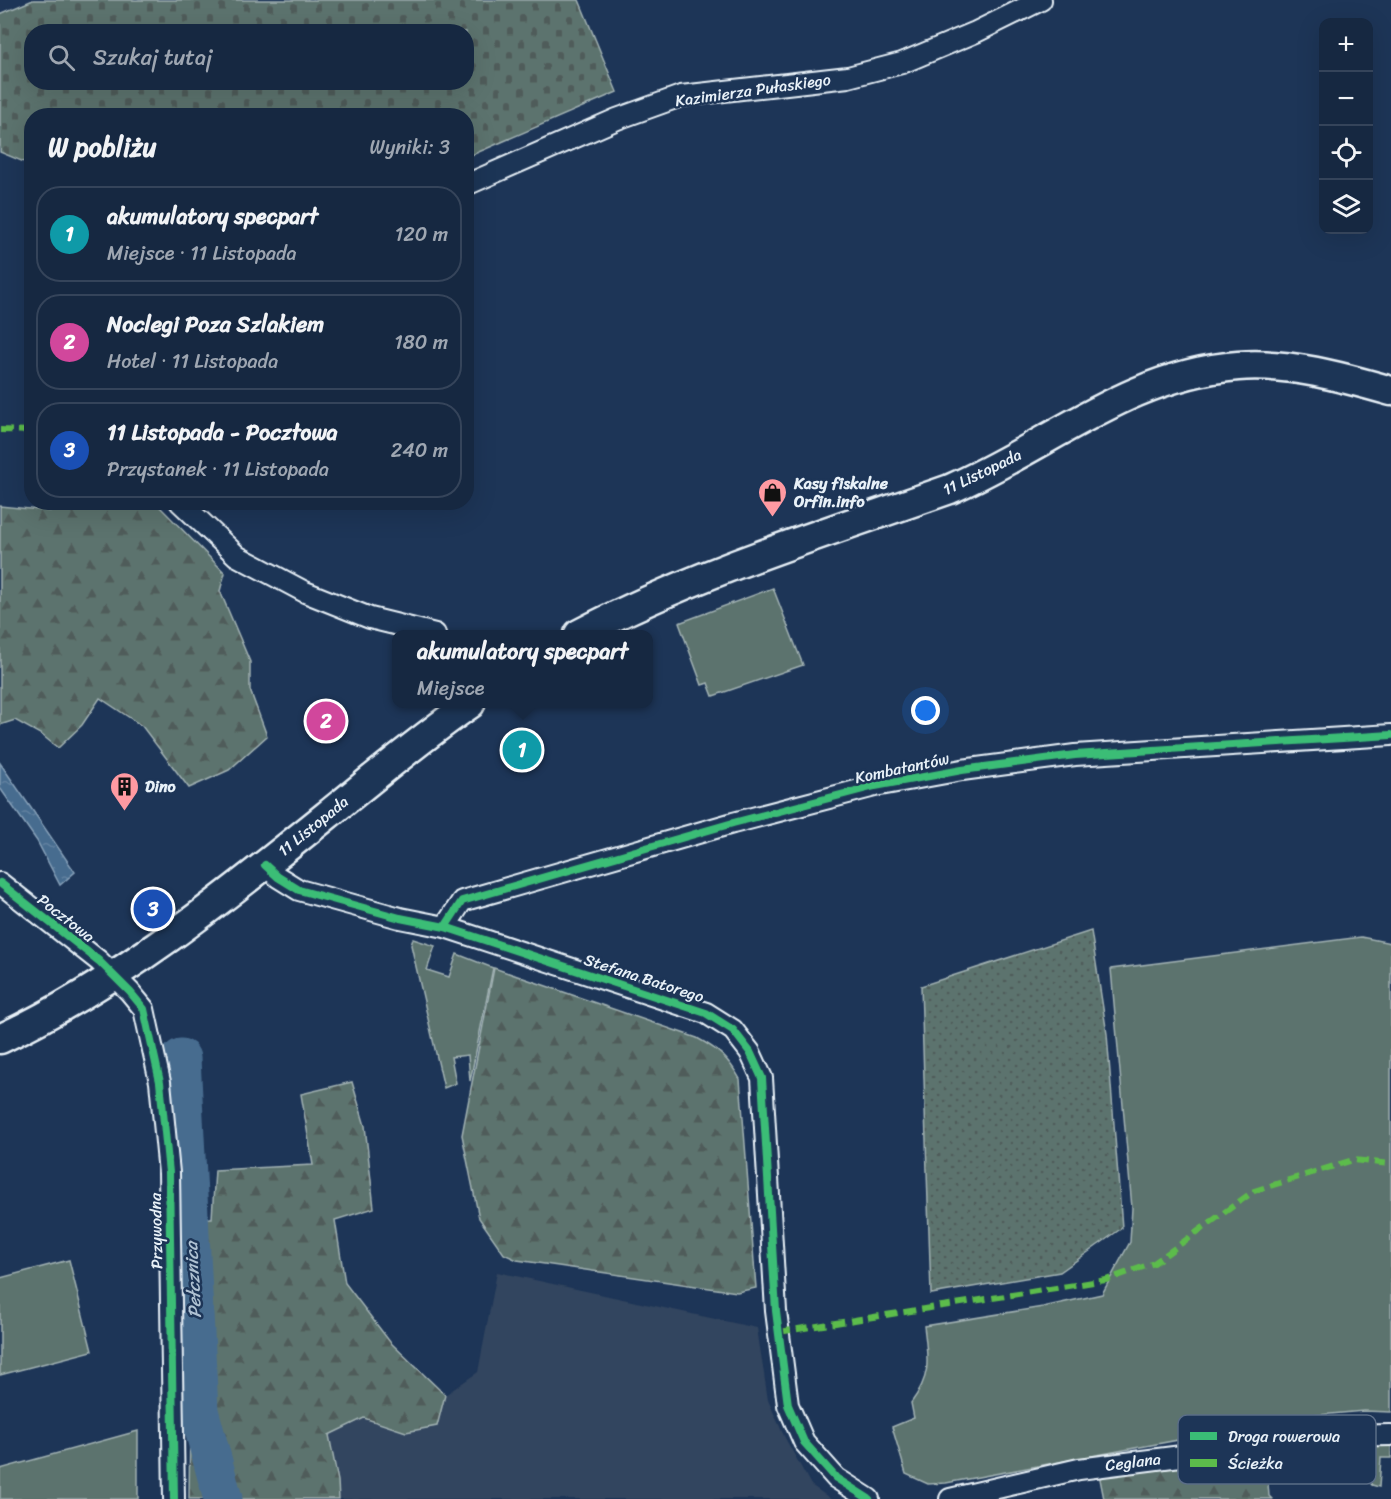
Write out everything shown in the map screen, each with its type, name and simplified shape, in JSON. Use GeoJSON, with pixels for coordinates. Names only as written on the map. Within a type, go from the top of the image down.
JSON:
{"type":"FeatureCollection","features":[{"type":"Feature","properties":{"kind":"main road","name":"11 Listopada"},"geometry":{"type":"LineString","coordinates":[[587,630],[682,585],[950,489],[980,476],[1113,402],[1163,380],[1240,365],[1288,367],[1391,391]]}},
{"type":"Feature","properties":{"kind":"main road","name":"11 Listopada"},"geometry":{"type":"LineString","coordinates":[[2,1039],[36,1022],[114,976],[166,940],[465,708]]}},
{"type":"Feature","properties":{"kind":"street","name":"Kazimierza Pułaskiego"},"geometry":{"type":"LineString","coordinates":[[474,182],[617,120],[681,96],[848,77],[902,63],[976,32],[1041,0]]}},
{"type":"Feature","properties":{"kind":"street"},"geometry":{"type":"LineString","coordinates":[[188,510],[237,556],[305,592],[370,618],[419,630]]}},
{"type":"Feature","properties":{"kind":"street","name":"Kombatantów"},"geometry":{"type":"LineString","coordinates":[[445,927],[462,901],[875,786],[962,770],[1075,755],[1391,735]]}},
{"type":"Feature","properties":{"kind":"street","name":"Stefana Batorego"},"geometry":{"type":"LineString","coordinates":[[265,865],[278,877],[299,890],[400,918],[445,927],[706,1013],[733,1030],[750,1052],[762,1078],[776,1311],[788,1405],[804,1442],[836,1478],[869,1499]]}},
{"type":"Feature","properties":{"kind":"street","name":"Pocztowa"},"geometry":{"type":"LineString","coordinates":[[0,883],[114,976]]}},
{"type":"Feature","properties":{"kind":"street","name":"Przywodna"},"geometry":{"type":"LineString","coordinates":[[114,976],[144,1009],[160,1082],[169,1173],[174,1499]]}},
{"type":"Feature","properties":{"kind":"street","name":"Ceglana"},"geometry":{"type":"LineString","coordinates":[[1376,1435],[1391,1435]]}},
{"type":"Feature","properties":{"kind":"street","name":"Ceglana"},"geometry":{"type":"LineString","coordinates":[[950,1499],[1078,1469],[1178,1456]]}},
{"type":"Feature","properties":{"kind":"shaded area"},"geometry":{"type":"Polygon","coordinates":[[[497,1272],[757,1328],[768,1400],[784,1436],[811,1485],[831,1499],[339,1499],[329,1435],[364,1418],[381,1422],[437,1426],[445,1395],[478,1372],[497,1272]]]}},
{"type":"Feature","properties":{"kind":"green space"},"geometry":{"type":"Polygon","coordinates":[[[33,0],[579,0],[617,92],[474,154],[474,108],[24,108],[24,162],[0,152],[0,14],[33,0]]]}},
{"type":"Feature","properties":{"kind":"green space"},"geometry":{"type":"Polygon","coordinates":[[[0,506],[50,511],[163,510],[225,573],[220,591],[250,662],[250,690],[267,736],[229,770],[189,788],[142,726],[100,698],[82,725],[58,748],[42,735],[15,720],[0,725],[0,506]]]}},
{"type":"Feature","properties":{"kind":"green space"},"geometry":{"type":"Polygon","coordinates":[[[773,588],[803,665],[713,696],[708,683],[702,685],[679,623],[773,588]]]}},
{"type":"Feature","properties":{"kind":"green space"},"geometry":{"type":"Polygon","coordinates":[[[1091,931],[1107,1034],[1122,1228],[1060,1272],[931,1294],[921,986],[1091,931]]]}},
{"type":"Feature","properties":{"kind":"green space"},"geometry":{"type":"Polygon","coordinates":[[[1361,937],[1391,943],[1391,1412],[1364,1411],[1319,1415],[1178,1415],[1178,1440],[946,1483],[928,1484],[906,1474],[892,1427],[914,1418],[911,1403],[922,1384],[927,1366],[924,1326],[1043,1307],[1102,1294],[1130,1242],[1132,1208],[1111,969],[1361,937]]]}},
{"type":"Feature","properties":{"kind":"green space"},"geometry":{"type":"Polygon","coordinates":[[[413,939],[435,946],[427,970],[449,977],[457,954],[493,968],[470,1081],[468,1055],[451,1057],[456,1083],[444,1088],[411,945],[413,939]]]}},
{"type":"Feature","properties":{"kind":"green space"},"geometry":{"type":"Polygon","coordinates":[[[494,968],[697,1038],[727,1060],[740,1079],[756,1288],[737,1292],[517,1260],[504,1254],[479,1218],[462,1135],[494,968]]]}},
{"type":"Feature","properties":{"kind":"green space"},"geometry":{"type":"Polygon","coordinates":[[[352,1082],[365,1126],[374,1208],[335,1220],[345,1283],[390,1342],[445,1395],[437,1426],[406,1432],[364,1418],[329,1435],[339,1499],[189,1499],[191,1347],[188,1218],[212,1218],[215,1170],[313,1165],[301,1094],[352,1082]]]}},
{"type":"Feature","properties":{"kind":"green space"},"geometry":{"type":"Polygon","coordinates":[[[69,1260],[92,1351],[0,1375],[0,1278],[69,1260]]]}},
{"type":"Feature","properties":{"kind":"green space"},"geometry":{"type":"Polygon","coordinates":[[[138,1431],[138,1499],[0,1499],[0,1469],[138,1431]]]}},
{"type":"Feature","properties":{"kind":"green space"},"geometry":{"type":"Polygon","coordinates":[[[1376,1444],[1391,1444],[1391,1458],[1381,1458],[1379,1487],[1372,1485],[1376,1484],[1376,1444]]]}},
{"type":"Feature","properties":{"kind":"green space"},"geometry":{"type":"Polygon","coordinates":[[[1178,1467],[1178,1484],[1268,1484],[1269,1496],[1272,1499],[1104,1499],[1099,1474],[1178,1467]]]}},
{"type":"Feature","properties":{"kind":"water"},"geometry":{"type":"Polygon","coordinates":[[[0,763],[75,872],[60,885],[37,841],[0,788],[0,763]]]}},
{"type":"Feature","properties":{"kind":"waterway","name":"Pełcznica"},"geometry":{"type":"LineString","coordinates":[[181,1058],[199,1411],[223,1499]]}},
{"type":"Feature","properties":{"kind":"marked path"},"geometry":{"type":"LineString","coordinates":[[0,430],[24,431]]}},
{"type":"Feature","properties":{"kind":"marked path"},"geometry":{"type":"LineString","coordinates":[[779,1332],[1106,1280],[1154,1263],[1254,1191],[1353,1160],[1391,1164]]}},
{"type":"Feature","properties":{"kind":"cycle path"},"geometry":{"type":"LineString","coordinates":[[445,927],[462,901],[733,823],[875,786],[962,770],[1075,755],[1391,735]]}},
{"type":"Feature","properties":{"kind":"cycle path"},"geometry":{"type":"LineString","coordinates":[[265,865],[278,877],[299,890],[400,918],[445,927],[706,1013],[733,1030],[750,1052],[762,1078],[776,1311],[788,1405],[804,1442],[836,1478],[869,1499]]}},
{"type":"Feature","properties":{"kind":"cycle path"},"geometry":{"type":"LineString","coordinates":[[0,883],[99,961],[144,1009],[160,1082],[169,1173],[174,1499]]}},
{"type":"Feature","properties":{"kind":"place","name":"Kasy fiskalne Orfin.info"},"geometry":{"type":"Point","coordinates":[773,518]}},
{"type":"Feature","properties":{"kind":"place","name":"Noclegi Poza Szlakiem"},"geometry":{"type":"Point","coordinates":[326,721]}},
{"type":"Feature","properties":{"kind":"place","name":"akumulatory specpart"},"geometry":{"type":"Point","coordinates":[522,750]}},
{"type":"Feature","properties":{"kind":"place","name":"Dino"},"geometry":{"type":"Point","coordinates":[124,812]}},
{"type":"Feature","properties":{"kind":"place","name":"11 Listopada - Pocztowa"},"geometry":{"type":"Point","coordinates":[153,909]}}]}
